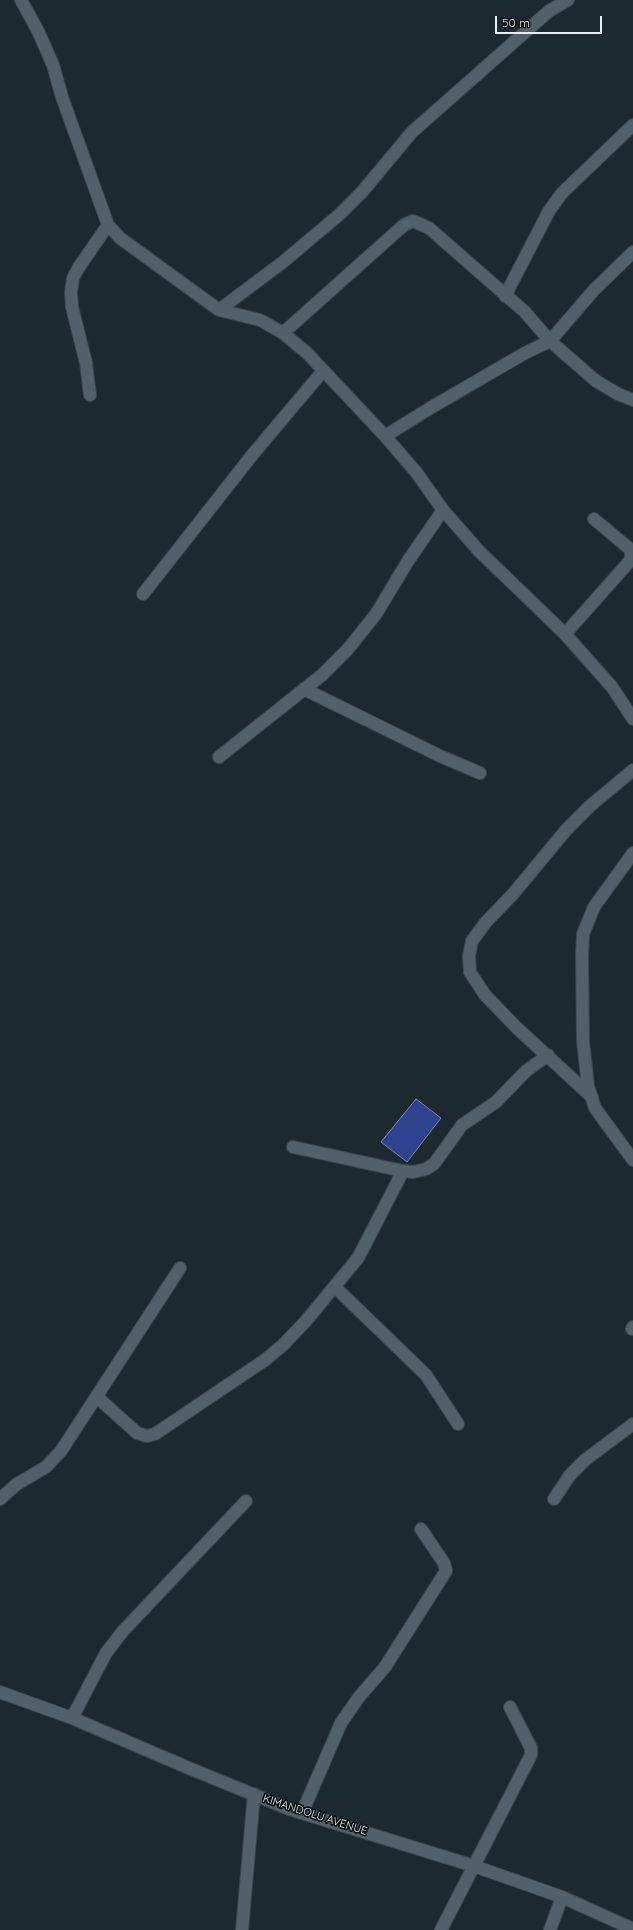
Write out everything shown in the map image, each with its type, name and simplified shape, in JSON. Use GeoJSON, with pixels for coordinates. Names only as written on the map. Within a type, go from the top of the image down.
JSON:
{"type":"FeatureCollection","features":[{"type":"Feature","properties":{"kind":"street"},"geometry":{"type":"LineString","coordinates":[[21,0],[38,31],[53,65],[62,97],[108,225],[120,238],[219,310],[260,320],[283,333],[307,353],[385,436],[416,472],[443,510],[479,551],[565,634],[612,687],[633,720]]}},
{"type":"Feature","properties":{"kind":"street"},"geometry":{"type":"LineString","coordinates":[[219,310],[283,262],[340,214],[362,192],[393,154],[418,127],[549,11],[568,0]]}},
{"type":"Feature","properties":{"kind":"street"},"geometry":{"type":"LineString","coordinates":[[506,296],[548,211],[562,193],[633,125]]}},
{"type":"Feature","properties":{"kind":"street"},"geometry":{"type":"LineString","coordinates":[[283,333],[404,225],[413,221],[429,228],[525,312],[550,341],[596,381],[618,394],[633,400]]}},
{"type":"Feature","properties":{"kind":"street"},"geometry":{"type":"LineString","coordinates":[[90,396],[86,363],[72,307],[71,292],[73,278],[79,267],[108,225]]}},
{"type":"Feature","properties":{"kind":"street"},"geometry":{"type":"LineString","coordinates":[[385,436],[525,353],[550,341],[594,290],[633,252]]}},
{"type":"Feature","properties":{"kind":"street"},"geometry":{"type":"LineString","coordinates":[[143,594],[253,454],[323,371]]}},
{"type":"Feature","properties":{"kind":"street"},"geometry":{"type":"LineString","coordinates":[[219,757],[304,689],[348,649],[366,629],[443,510]]}},
{"type":"Feature","properties":{"kind":"street"},"geometry":{"type":"LineString","coordinates":[[565,634],[629,562],[631,557],[631,550],[594,519]]}},
{"type":"Feature","properties":{"kind":"street"},"geometry":{"type":"LineString","coordinates":[[304,689],[440,756],[480,773]]}},
{"type":"Feature","properties":{"kind":"street"},"geometry":{"type":"LineString","coordinates":[[592,1097],[517,1028],[490,1000],[470,972],[469,956],[472,941],[486,922],[513,894],[566,830],[590,806],[633,770]]}},
{"type":"Feature","properties":{"kind":"street"},"geometry":{"type":"LineString","coordinates":[[633,853],[594,907],[583,934],[582,956],[583,1041],[588,1086],[595,1108],[633,1160]]}},
{"type":"Feature","properties":{"kind":"street"},"geometry":{"type":"LineString","coordinates":[[293,1147],[403,1171],[413,1172],[426,1168],[434,1164],[462,1125],[496,1102],[526,1071],[548,1055]]}},
{"type":"Feature","properties":{"kind":"street"},"geometry":{"type":"LineString","coordinates":[[97,1397],[137,1433],[147,1436],[155,1434],[265,1360],[283,1345],[335,1287],[358,1258],[403,1171]]}},
{"type":"Feature","properties":{"kind":"street"},"geometry":{"type":"LineString","coordinates":[[0,1499],[10,1490],[46,1467],[54,1460],[97,1397],[180,1268]]}},
{"type":"Feature","properties":{"kind":"street"},"geometry":{"type":"LineString","coordinates":[[335,1287],[422,1370],[458,1424]]}},
{"type":"Feature","properties":{"kind":"street"},"geometry":{"type":"LineString","coordinates":[[554,1499],[570,1475],[585,1460],[633,1424]]}},
{"type":"Feature","properties":{"kind":"street"},"geometry":{"type":"LineString","coordinates":[[72,1718],[106,1653],[123,1631],[246,1501]]}},
{"type":"Feature","properties":{"kind":"street"},"geometry":{"type":"LineString","coordinates":[[302,1813],[340,1723],[359,1697],[385,1667],[446,1571],[444,1564],[421,1529]]}},
{"type":"Feature","properties":{"kind":"street","name":"KIMANDOLU AVENUE"},"geometry":{"type":"LineString","coordinates":[[0,1692],[72,1718],[302,1813],[474,1866],[562,1897],[633,1929]]}},
{"type":"Feature","properties":{"kind":"street"},"geometry":{"type":"LineString","coordinates":[[441,1930],[532,1755],[531,1748],[510,1707]]}},
{"type":"Feature","properties":{"kind":"street"},"geometry":{"type":"LineString","coordinates":[[242,1930],[254,1794]]}},
{"type":"Feature","properties":{"kind":"street"},"geometry":{"type":"LineString","coordinates":[[550,1930],[562,1897]]}},
{"type":"Feature","properties":{"kind":"building"},"geometry":{"type":"Polygon","coordinates":[[[416,1099],[441,1118],[407,1162],[381,1142],[416,1099]]]}}]}
